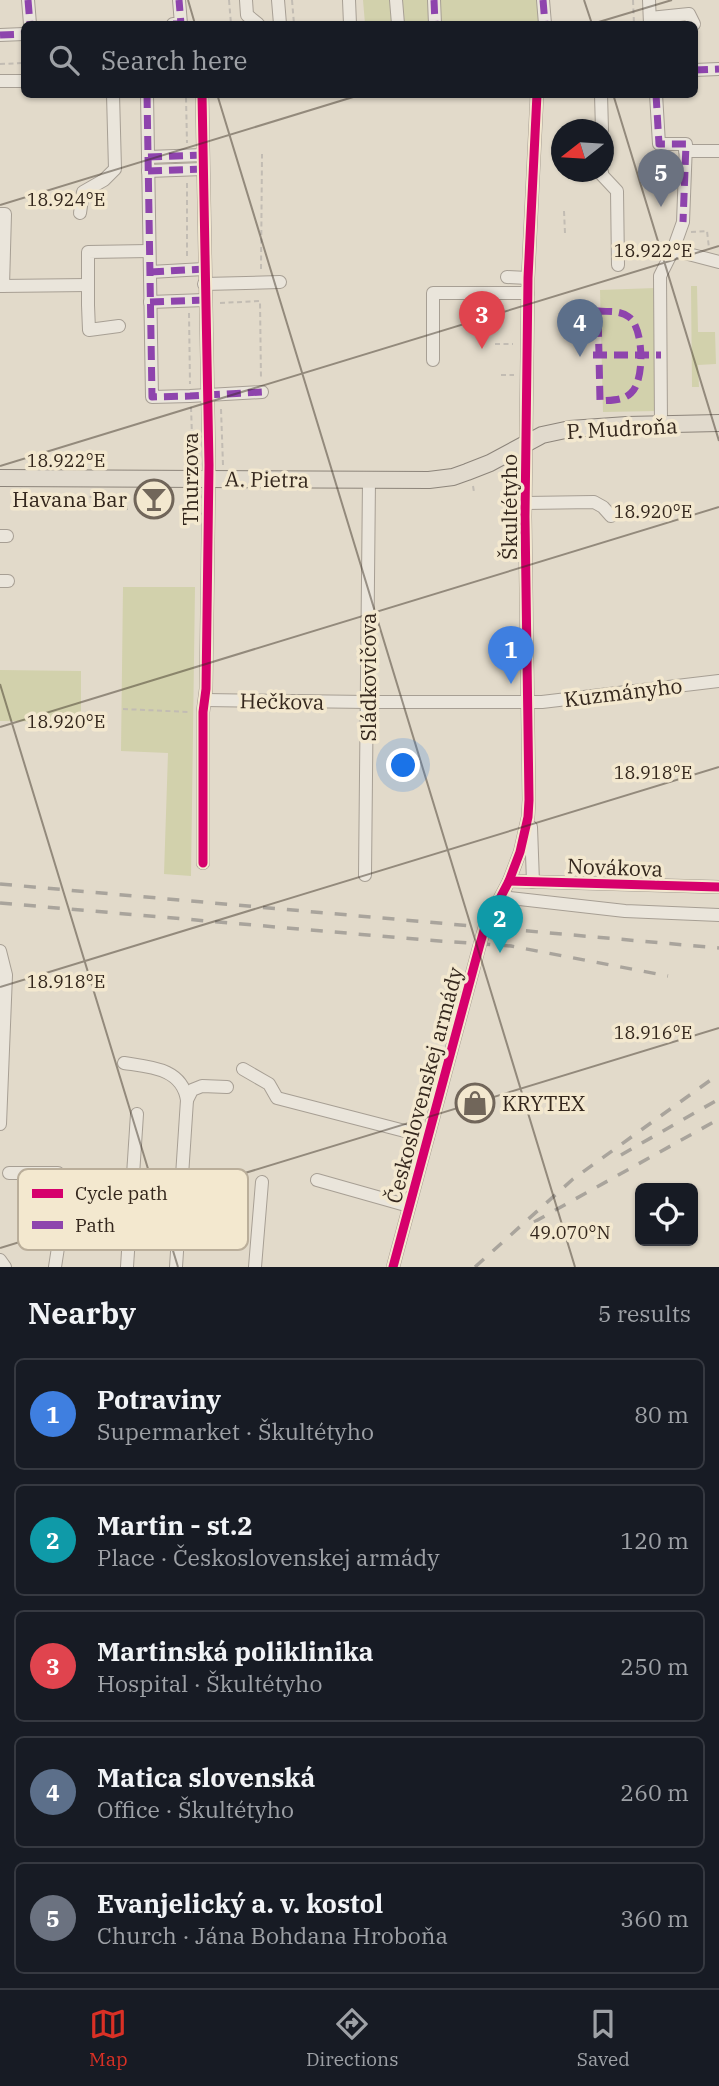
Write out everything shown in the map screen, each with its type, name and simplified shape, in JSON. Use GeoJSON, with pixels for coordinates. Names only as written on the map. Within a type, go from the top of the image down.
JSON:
{"type":"FeatureCollection","features":[{"type":"Feature","properties":{"kind":"main road","name":"P. Mudroňa"},"geometry":{"type":"LineString","coordinates":[[527,443],[542,435],[570,429],[719,424]]}},
{"type":"Feature","properties":{"kind":"main road","name":"A. Pietra"},"geometry":{"type":"LineString","coordinates":[[0,478],[429,480],[453,477],[490,463],[527,443]]}},
{"type":"Feature","properties":{"kind":"street"},"geometry":{"type":"LineString","coordinates":[[28,0],[30,21]]}},
{"type":"Feature","properties":{"kind":"street"},"geometry":{"type":"LineString","coordinates":[[179,0],[181,21]]}},
{"type":"Feature","properties":{"kind":"street"},"geometry":{"type":"LineString","coordinates":[[246,0],[247,15],[254,21]]}},
{"type":"Feature","properties":{"kind":"street"},"geometry":{"type":"LineString","coordinates":[[278,0],[280,21]]}},
{"type":"Feature","properties":{"kind":"street"},"geometry":{"type":"LineString","coordinates":[[349,0],[351,21]]}},
{"type":"Feature","properties":{"kind":"street"},"geometry":{"type":"LineString","coordinates":[[396,0],[398,21]]}},
{"type":"Feature","properties":{"kind":"street"},"geometry":{"type":"LineString","coordinates":[[434,0],[435,21]]}},
{"type":"Feature","properties":{"kind":"street"},"geometry":{"type":"LineString","coordinates":[[543,0],[545,21]]}},
{"type":"Feature","properties":{"kind":"street"},"geometry":{"type":"LineString","coordinates":[[649,0],[650,21],[689,14],[692,21]]}},
{"type":"Feature","properties":{"kind":"street"},"geometry":{"type":"LineString","coordinates":[[0,35],[21,34]]}},
{"type":"Feature","properties":{"kind":"street"},"geometry":{"type":"LineString","coordinates":[[698,70],[719,69]]}},
{"type":"Feature","properties":{"kind":"street"},"geometry":{"type":"LineString","coordinates":[[0,81],[21,81]]}},
{"type":"Feature","properties":{"kind":"street"},"geometry":{"type":"LineString","coordinates":[[80,213],[83,192],[104,180],[115,169],[113,98]]}},
{"type":"Feature","properties":{"kind":"street"},"geometry":{"type":"LineString","coordinates":[[147,98],[152,397],[262,392]]}},
{"type":"Feature","properties":{"kind":"street","name":"Thurzova"},"geometry":{"type":"LineString","coordinates":[[204,863],[203,725],[211,302],[204,284],[203,162],[208,98]]}},
{"type":"Feature","properties":{"kind":"street","name":"Škultétyho"},"geometry":{"type":"LineString","coordinates":[[533,882],[527,702],[526,503],[528,278],[537,98]]}},
{"type":"Feature","properties":{"kind":"street"},"geometry":{"type":"LineString","coordinates":[[601,98],[602,119]]}},
{"type":"Feature","properties":{"kind":"street"},"geometry":{"type":"LineString","coordinates":[[656,98],[659,144],[686,144],[681,228],[660,275],[662,425]]}},
{"type":"Feature","properties":{"kind":"street"},"geometry":{"type":"LineString","coordinates":[[685,150],[719,151]]}},
{"type":"Feature","properties":{"kind":"street"},"geometry":{"type":"LineString","coordinates":[[148,157],[203,162]]}},
{"type":"Feature","properties":{"kind":"street"},"geometry":{"type":"LineString","coordinates":[[148,171],[203,162]]}},
{"type":"Feature","properties":{"kind":"street"},"geometry":{"type":"LineString","coordinates":[[609,182],[617,191],[618,265]]}},
{"type":"Feature","properties":{"kind":"street"},"geometry":{"type":"LineString","coordinates":[[0,214],[5,214],[1,286],[88,285]]}},
{"type":"Feature","properties":{"kind":"street"},"geometry":{"type":"LineString","coordinates":[[673,250],[715,261]]}},
{"type":"Feature","properties":{"kind":"street"},"geometry":{"type":"LineString","coordinates":[[119,326],[89,330],[88,252],[149,251]]}},
{"type":"Feature","properties":{"kind":"street"},"geometry":{"type":"LineString","coordinates":[[150,272],[204,270]]}},
{"type":"Feature","properties":{"kind":"street"},"geometry":{"type":"LineString","coordinates":[[508,277],[528,278]]}},
{"type":"Feature","properties":{"kind":"street"},"geometry":{"type":"LineString","coordinates":[[204,284],[280,282]]}},
{"type":"Feature","properties":{"kind":"street"},"geometry":{"type":"LineString","coordinates":[[433,360],[433,293],[528,293]]}},
{"type":"Feature","properties":{"kind":"street"},"geometry":{"type":"LineString","coordinates":[[150,302],[211,302]]}},
{"type":"Feature","properties":{"kind":"street","name":"Sládkovičova"},"geometry":{"type":"LineString","coordinates":[[365,875],[369,480]]}},
{"type":"Feature","properties":{"kind":"street"},"geometry":{"type":"LineString","coordinates":[[526,503],[594,502],[611,516]]}},
{"type":"Feature","properties":{"kind":"street","name":"Kuzmányho"},"geometry":{"type":"LineString","coordinates":[[527,702],[719,681]]}},
{"type":"Feature","properties":{"kind":"street","name":"Hečkova"},"geometry":{"type":"LineString","coordinates":[[205,699],[527,702]]}},
{"type":"Feature","properties":{"kind":"street","name":"Škultétyho"},"geometry":{"type":"LineString","coordinates":[[492,913],[509,881],[524,840],[529,800]]}},
{"type":"Feature","properties":{"kind":"street","name":"Novákova"},"geometry":{"type":"LineString","coordinates":[[509,881],[719,887]]}},
{"type":"Feature","properties":{"kind":"street"},"geometry":{"type":"LineString","coordinates":[[501,897],[625,911],[719,915]]}},
{"type":"Feature","properties":{"kind":"street","name":"Československej armády"},"geometry":{"type":"LineString","coordinates":[[393,1267],[475,960],[492,913]]}},
{"type":"Feature","properties":{"kind":"street"},"geometry":{"type":"LineString","coordinates":[[0,951],[6,975],[0,1124]]}},
{"type":"Feature","properties":{"kind":"street"},"geometry":{"type":"LineString","coordinates":[[124,1063],[172,1075],[186,1088],[182,1169]]}},
{"type":"Feature","properties":{"kind":"street"},"geometry":{"type":"LineString","coordinates":[[243,1069],[268,1084],[277,1098],[428,1136]]}},
{"type":"Feature","properties":{"kind":"street"},"geometry":{"type":"LineString","coordinates":[[187,1100],[192,1090],[202,1086],[227,1087]]}},
{"type":"Feature","properties":{"kind":"street"},"geometry":{"type":"LineString","coordinates":[[133,1169],[137,1114]]}},
{"type":"Feature","properties":{"kind":"street"},"geometry":{"type":"LineString","coordinates":[[9,1173],[18,1173]]}},
{"type":"Feature","properties":{"kind":"street"},"geometry":{"type":"LineString","coordinates":[[317,1180],[409,1206]]}},
{"type":"Feature","properties":{"kind":"street"},"geometry":{"type":"LineString","coordinates":[[255,1267],[262,1182]]}},
{"type":"Feature","properties":{"kind":"street"},"geometry":{"type":"LineString","coordinates":[[0,1260],[5,1267]]}},
{"type":"Feature","properties":{"kind":"path"},"geometry":{"type":"LineString","coordinates":[[229,0],[231,21]]}},
{"type":"Feature","properties":{"kind":"path"},"geometry":{"type":"LineString","coordinates":[[292,0],[294,21]]}},
{"type":"Feature","properties":{"kind":"path"},"geometry":{"type":"LineString","coordinates":[[633,0],[634,21]]}},
{"type":"Feature","properties":{"kind":"path"},"geometry":{"type":"LineString","coordinates":[[0,64],[21,63]]}},
{"type":"Feature","properties":{"kind":"path"},"geometry":{"type":"LineString","coordinates":[[659,144],[662,178]]}},
{"type":"Feature","properties":{"kind":"path"},"geometry":{"type":"LineString","coordinates":[[260,283],[262,155]]}},
{"type":"Feature","properties":{"kind":"path"},"geometry":{"type":"LineString","coordinates":[[564,211],[565,233]]}},
{"type":"Feature","properties":{"kind":"path"},"geometry":{"type":"LineString","coordinates":[[681,228],[707,231],[715,261]]}},
{"type":"Feature","properties":{"kind":"path"},"geometry":{"type":"LineString","coordinates":[[211,302],[260,300],[262,392]]}},
{"type":"Feature","properties":{"kind":"path"},"geometry":{"type":"LineString","coordinates":[[495,344],[513,344]]}},
{"type":"Feature","properties":{"kind":"path"},"geometry":{"type":"LineString","coordinates":[[501,375],[514,375]]}},
{"type":"Feature","properties":{"kind":"path"},"geometry":{"type":"LineString","coordinates":[[472,481],[474,492]]}},
{"type":"Feature","properties":{"kind":"path"},"geometry":{"type":"LineString","coordinates":[[15,489],[15,496],[127,497]]}},
{"type":"Feature","properties":{"kind":"path"},"geometry":{"type":"LineString","coordinates":[[66,489],[66,510]]}},
{"type":"Feature","properties":{"kind":"path"},"geometry":{"type":"LineString","coordinates":[[127,489],[127,510]]}},
{"type":"Feature","properties":{"kind":"path"},"geometry":{"type":"LineString","coordinates":[[123,709],[195,712]]}},
{"type":"Feature","properties":{"kind":"green space"},"geometry":{"type":"Polygon","coordinates":[[[363,0],[547,0],[548,21],[365,21],[363,0]]]}},
{"type":"Feature","properties":{"kind":"green space"},"geometry":{"type":"Polygon","coordinates":[[[691,286],[697,286],[698,332],[715,332],[716,364],[698,365],[699,387],[692,387],[691,286]]]}},
{"type":"Feature","properties":{"kind":"green space"},"geometry":{"type":"Polygon","coordinates":[[[655,288],[657,411],[603,412],[600,290],[655,288]]]}},
{"type":"Feature","properties":{"kind":"green space"},"geometry":{"type":"Polygon","coordinates":[[[123,587],[195,587],[191,876],[164,874],[168,753],[121,751],[123,587]]]}},
{"type":"Feature","properties":{"kind":"green space"},"geometry":{"type":"Polygon","coordinates":[[[0,670],[81,671],[81,722],[0,721],[0,670]]]}},
{"type":"Feature","properties":{"kind":"railway"},"geometry":{"type":"LineString","coordinates":[[0,884],[719,948]]}},
{"type":"Feature","properties":{"kind":"railway"},"geometry":{"type":"LineString","coordinates":[[0,903],[511,946],[668,976]]}},
{"type":"Feature","properties":{"kind":"railway"},"geometry":{"type":"LineString","coordinates":[[475,1267],[573,1179],[719,1074]]}},
{"type":"Feature","properties":{"kind":"railway"},"geometry":{"type":"LineString","coordinates":[[621,1155],[719,1099]]}},
{"type":"Feature","properties":{"kind":"railway"},"geometry":{"type":"LineString","coordinates":[[534,1222],[719,1119]]}},
{"type":"Feature","properties":{"kind":"marked path"},"geometry":{"type":"LineString","coordinates":[[28,0],[30,21]]}},
{"type":"Feature","properties":{"kind":"marked path"},"geometry":{"type":"LineString","coordinates":[[179,0],[181,21]]}},
{"type":"Feature","properties":{"kind":"marked path"},"geometry":{"type":"LineString","coordinates":[[434,0],[435,21]]}},
{"type":"Feature","properties":{"kind":"marked path"},"geometry":{"type":"LineString","coordinates":[[543,0],[545,21]]}},
{"type":"Feature","properties":{"kind":"marked path"},"geometry":{"type":"LineString","coordinates":[[0,35],[21,34]]}},
{"type":"Feature","properties":{"kind":"marked path"},"geometry":{"type":"LineString","coordinates":[[698,70],[719,69]]}},
{"type":"Feature","properties":{"kind":"marked path"},"geometry":{"type":"LineString","coordinates":[[147,98],[152,397],[262,392]]}},
{"type":"Feature","properties":{"kind":"marked path"},"geometry":{"type":"LineString","coordinates":[[656,98],[659,144],[686,144],[683,222]]}},
{"type":"Feature","properties":{"kind":"marked path"},"geometry":{"type":"LineString","coordinates":[[148,157],[203,155]]}},
{"type":"Feature","properties":{"kind":"marked path"},"geometry":{"type":"LineString","coordinates":[[148,171],[203,169]]}},
{"type":"Feature","properties":{"kind":"marked path"},"geometry":{"type":"LineString","coordinates":[[150,272],[204,269]]}},
{"type":"Feature","properties":{"kind":"marked path"},"geometry":{"type":"LineString","coordinates":[[150,302],[205,300]]}},
{"type":"Feature","properties":{"kind":"marked path"},"geometry":{"type":"LineString","coordinates":[[598,311],[626,315],[638,332],[641,355],[639,378],[631,393],[621,399],[600,401],[598,311]]}},
{"type":"Feature","properties":{"kind":"marked path"},"geometry":{"type":"LineString","coordinates":[[593,355],[661,355]]}},
{"type":"Feature","properties":{"kind":"cycle path"},"geometry":{"type":"LineString","coordinates":[[202,98],[209,465],[206,689],[203,712],[203,863]]}},
{"type":"Feature","properties":{"kind":"cycle path"},"geometry":{"type":"LineString","coordinates":[[393,1267],[485,927],[509,881],[520,852],[528,817],[525,517],[528,278],[537,98]]}},
{"type":"Feature","properties":{"kind":"cycle path"},"geometry":{"type":"LineString","coordinates":[[509,881],[719,887]]}},
{"type":"Feature","properties":{"kind":"place","name":"Evanjelický a. v. kostol"},"geometry":{"type":"Point","coordinates":[661,207]}},
{"type":"Feature","properties":{"kind":"place","name":"Martinská poliklinika"},"geometry":{"type":"Point","coordinates":[482,349]}},
{"type":"Feature","properties":{"kind":"place","name":"Matica slovenská"},"geometry":{"type":"Point","coordinates":[580,357]}},
{"type":"Feature","properties":{"kind":"place","name":"Havana Bar"},"geometry":{"type":"Point","coordinates":[154,499]}},
{"type":"Feature","properties":{"kind":"place","name":"Potraviny"},"geometry":{"type":"Point","coordinates":[511,684]}},
{"type":"Feature","properties":{"kind":"place","name":"Martin - st.2"},"geometry":{"type":"Point","coordinates":[500,953]}},
{"type":"Feature","properties":{"kind":"place","name":"KRYTEX"},"geometry":{"type":"Point","coordinates":[475,1103]}}]}
